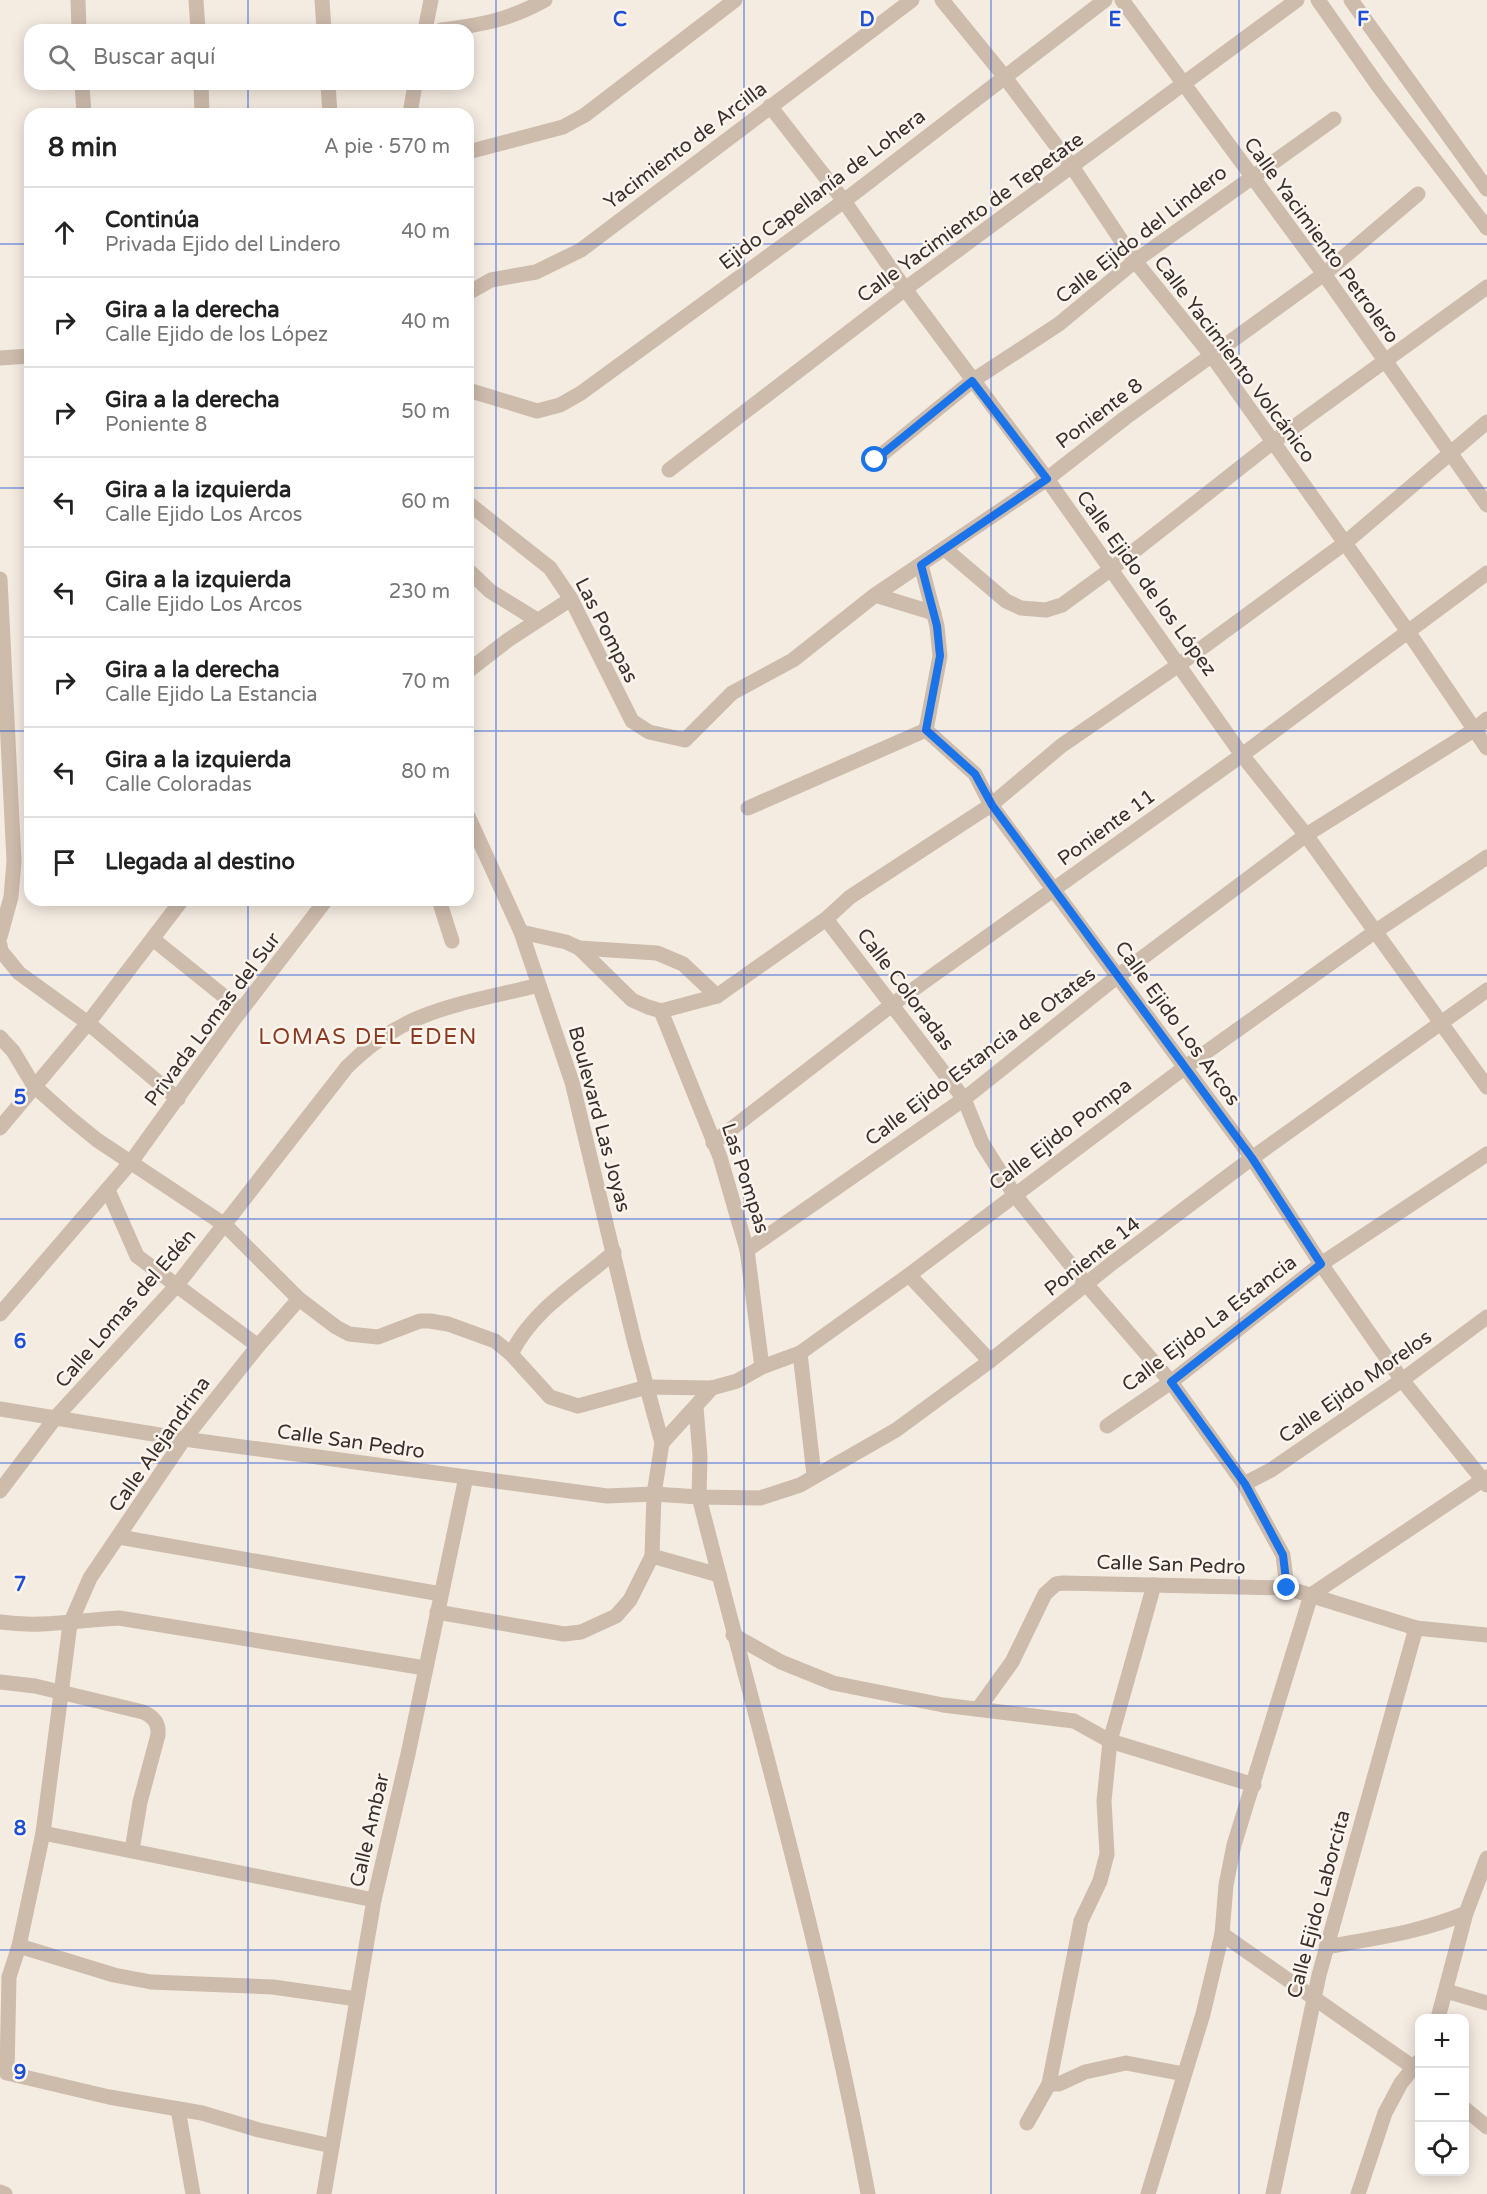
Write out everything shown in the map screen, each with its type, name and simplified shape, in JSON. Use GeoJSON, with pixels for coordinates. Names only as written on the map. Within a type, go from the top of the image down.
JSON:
{"type":"FeatureCollection","features":[{"type":"Feature","properties":{"kind":"street"},"geometry":{"type":"LineString","coordinates":[[78,0],[79,24]]}},
{"type":"Feature","properties":{"kind":"street"},"geometry":{"type":"LineString","coordinates":[[196,0],[198,24]]}},
{"type":"Feature","properties":{"kind":"street"},"geometry":{"type":"LineString","coordinates":[[322,0],[324,24]]}},
{"type":"Feature","properties":{"kind":"street"},"geometry":{"type":"LineString","coordinates":[[425,24],[431,0]]}},
{"type":"Feature","properties":{"kind":"street"},"geometry":{"type":"LineString","coordinates":[[474,26],[489,24],[520,13],[544,0]]}},
{"type":"Feature","properties":{"kind":"street"},"geometry":{"type":"LineString","coordinates":[[474,150],[563,127],[585,115],[735,0]]}},
{"type":"Feature","properties":{"kind":"street","name":"Yacimiento de Arcilla"},"geometry":{"type":"LineString","coordinates":[[474,290],[491,280],[536,272],[581,250],[912,0]]}},
{"type":"Feature","properties":{"kind":"street","name":"Calle Yacimiento Volcánico"},"geometry":{"type":"LineString","coordinates":[[942,0],[1004,76],[1073,168],[1135,261],[1212,356],[1409,633],[1487,748]]}},
{"type":"Feature","properties":{"kind":"street","name":"Ejido Capellanía de Lohera"},"geometry":{"type":"LineString","coordinates":[[474,392],[537,411],[560,405],[844,201],[1105,0]]}},
{"type":"Feature","properties":{"kind":"street","name":"Calle Yacimiento Petrolero"},"geometry":{"type":"LineString","coordinates":[[1122,0],[1324,274],[1383,361],[1487,505]]}},
{"type":"Feature","properties":{"kind":"street","name":"Calle Yacimiento de Tepetate"},"geometry":{"type":"LineString","coordinates":[[669,470],[905,289],[1073,168],[1183,83],[1297,0]]}},
{"type":"Feature","properties":{"kind":"street"},"geometry":{"type":"LineString","coordinates":[[1318,0],[1405,122],[1487,228]]}},
{"type":"Feature","properties":{"kind":"street"},"geometry":{"type":"LineString","coordinates":[[1351,0],[1487,189]]}},
{"type":"Feature","properties":{"kind":"street"},"geometry":{"type":"LineString","coordinates":[[82,90],[84,108]]}},
{"type":"Feature","properties":{"kind":"street"},"geometry":{"type":"LineString","coordinates":[[201,90],[202,108]]}},
{"type":"Feature","properties":{"kind":"street"},"geometry":{"type":"LineString","coordinates":[[328,90],[330,108]]}},
{"type":"Feature","properties":{"kind":"street"},"geometry":{"type":"LineString","coordinates":[[411,108],[414,90]]}},
{"type":"Feature","properties":{"kind":"street","name":"Calle Ejido de los López"},"geometry":{"type":"LineString","coordinates":[[770,106],[844,201],[905,289],[1047,479],[1110,570],[1180,664],[1242,755],[1306,835],[1487,1087]]}},
{"type":"Feature","properties":{"kind":"street","name":"Calle Ejido del Lindero"},"geometry":{"type":"LineString","coordinates":[[875,460],[972,381],[1059,324],[1135,261],[1334,118]]}},
{"type":"Feature","properties":{"kind":"street","name":"Poniente 8"},"geometry":{"type":"LineString","coordinates":[[685,740],[732,693],[793,660],[874,595],[1047,479],[1125,418],[1324,274],[1418,194]]}},
{"type":"Feature","properties":{"kind":"street"},"geometry":{"type":"LineString","coordinates":[[945,549],[1006,601],[1021,608],[1034,610],[1046,610],[1062,605],[1273,442],[1487,287]]}},
{"type":"Feature","properties":{"kind":"street"},"geometry":{"type":"LineString","coordinates":[[0,357],[24,356]]}},
{"type":"Feature","properties":{"kind":"street"},"geometry":{"type":"LineString","coordinates":[[521,932],[566,942],[579,948],[632,1000],[661,1011],[717,996],[826,919],[850,897],[992,805],[1060,746],[1180,664],[1345,543],[1487,422]]}},
{"type":"Feature","properties":{"kind":"street","name":"Las Pompas"},"geometry":{"type":"LineString","coordinates":[[474,508],[550,568],[571,599],[632,721],[649,732],[685,740]]}},
{"type":"Feature","properties":{"kind":"street"},"geometry":{"type":"LineString","coordinates":[[748,808],[926,730],[940,656],[934,613],[921,565]]}},
{"type":"Feature","properties":{"kind":"street","name":"Poniente 11"},"geometry":{"type":"LineString","coordinates":[[713,1143],[893,1004],[1242,755],[1487,573]]}},
{"type":"Feature","properties":{"kind":"street"},"geometry":{"type":"LineString","coordinates":[[474,576],[490,591],[537,620]]}},
{"type":"Feature","properties":{"kind":"street"},"geometry":{"type":"LineString","coordinates":[[0,579],[14,861],[11,897],[0,937]]}},
{"type":"Feature","properties":{"kind":"street"},"geometry":{"type":"LineString","coordinates":[[874,595],[934,613]]}},
{"type":"Feature","properties":{"kind":"street"},"geometry":{"type":"LineString","coordinates":[[474,667],[537,620],[571,599]]}},
{"type":"Feature","properties":{"kind":"street","name":"Calle Ejido Estancia de Otates"},"geometry":{"type":"LineString","coordinates":[[747,1250],[964,1099],[1118,976],[1306,835],[1474,730],[1487,719]]}},
{"type":"Feature","properties":{"kind":"street","name":"Calle Ejido Los Arcos"},"geometry":{"type":"LineString","coordinates":[[926,730],[975,774],[992,805],[1054,891],[1252,1158],[1321,1264],[1402,1380],[1486,1481]]}},
{"type":"Feature","properties":{"kind":"street","name":"Boulevard Las Joyas"},"geometry":{"type":"LineString","coordinates":[[474,829],[521,932],[572,1082],[662,1443]]}},
{"type":"Feature","properties":{"kind":"street","name":"Calle Ejido Pompa"},"geometry":{"type":"LineString","coordinates":[[712,1388],[737,1381],[762,1367],[800,1353],[909,1275],[1184,1068],[1376,931],[1487,857]]}},
{"type":"Feature","properties":{"kind":"street"},"geometry":{"type":"LineString","coordinates":[[0,1128],[88,1023],[179,906]]}},
{"type":"Feature","properties":{"kind":"street","name":"Privada Lomas del Sur"},"geometry":{"type":"LineString","coordinates":[[0,1314],[131,1162],[241,1010],[321,906]]}},
{"type":"Feature","properties":{"kind":"street"},"geometry":{"type":"LineString","coordinates":[[441,906],[452,941]]}},
{"type":"Feature","properties":{"kind":"street","name":"Calle Coloradas"},"geometry":{"type":"LineString","coordinates":[[826,919],[964,1099],[982,1143],[1014,1194],[1086,1284],[1171,1382],[1245,1484],[1283,1555],[1287,1588]]}},
{"type":"Feature","properties":{"kind":"street"},"geometry":{"type":"LineString","coordinates":[[154,940],[241,1010]]}},
{"type":"Feature","properties":{"kind":"street"},"geometry":{"type":"LineString","coordinates":[[0,945],[0,956]]}},
{"type":"Feature","properties":{"kind":"street"},"geometry":{"type":"LineString","coordinates":[[579,948],[657,953],[683,964],[717,996]]}},
{"type":"Feature","properties":{"kind":"street"},"geometry":{"type":"LineString","coordinates":[[1,951],[19,973],[88,1023],[178,1099]]}},
{"type":"Feature","properties":{"kind":"street","name":"Calle Lomas del Edén"},"geometry":{"type":"LineString","coordinates":[[0,1491],[56,1417],[177,1285],[347,1067],[367,1046],[424,1014],[539,986]]}},
{"type":"Feature","properties":{"kind":"street","name":"Poniente 14"},"geometry":{"type":"LineString","coordinates":[[699,1497],[760,1498],[800,1485],[896,1430],[990,1361],[1086,1284],[1252,1158],[1487,990]]}},
{"type":"Feature","properties":{"kind":"street","name":"Las Pompas"},"geometry":{"type":"LineString","coordinates":[[661,1011],[720,1157],[747,1250],[762,1367]]}},
{"type":"Feature","properties":{"kind":"street"},"geometry":{"type":"LineString","coordinates":[[0,1037],[12,1051],[34,1086],[97,1140],[225,1225],[299,1299],[349,1334],[378,1337],[420,1321],[430,1321],[495,1341],[511,1354],[550,1397],[578,1406],[647,1386],[712,1388]]}},
{"type":"Feature","properties":{"kind":"street","name":"Calle Ejido La Estancia"},"geometry":{"type":"LineString","coordinates":[[1107,1425],[1171,1382],[1321,1264],[1487,1154]]}},
{"type":"Feature","properties":{"kind":"street"},"geometry":{"type":"LineString","coordinates":[[108,1190],[137,1256],[258,1346]]}},
{"type":"Feature","properties":{"kind":"street"},"geometry":{"type":"LineString","coordinates":[[511,1354],[519,1338],[541,1310],[614,1252]]}},
{"type":"Feature","properties":{"kind":"street"},"geometry":{"type":"LineString","coordinates":[[909,1275],[990,1361]]}},
{"type":"Feature","properties":{"kind":"street","name":"Calle Alejandrina"},"geometry":{"type":"LineString","coordinates":[[4,2072],[4,1976],[19,1946],[44,1833],[69,1624],[81,1595],[184,1439],[258,1346],[299,1299]]}},
{"type":"Feature","properties":{"kind":"street","name":"Calle Ejido Morelos"},"geometry":{"type":"LineString","coordinates":[[1245,1484],[1271,1470],[1402,1380],[1487,1317]]}},
{"type":"Feature","properties":{"kind":"street"},"geometry":{"type":"LineString","coordinates":[[800,1353],[814,1475]]}},
{"type":"Feature","properties":{"kind":"street"},"geometry":{"type":"LineString","coordinates":[[437,1612],[490,1620],[541,1632],[581,1632],[616,1617],[630,1600],[652,1556],[654,1494],[662,1443],[712,1388]]}},
{"type":"Feature","properties":{"kind":"street"},"geometry":{"type":"LineString","coordinates":[[696,1407],[700,1456],[699,1497],[782,1808],[853,2113],[868,2194]]}},
{"type":"Feature","properties":{"kind":"street","name":"Calle San Pedro"},"geometry":{"type":"LineString","coordinates":[[0,1409],[184,1439],[607,1496],[654,1494],[699,1497]]}},
{"type":"Feature","properties":{"kind":"street","name":"Calle Ambar"},"geometry":{"type":"LineString","coordinates":[[324,2194],[374,1900],[466,1477]]}},
{"type":"Feature","properties":{"kind":"street"},"geometry":{"type":"LineString","coordinates":[[1148,2194],[1203,2014],[1222,1934],[1226,1885],[1234,1845],[1311,1595],[1486,1481]]}},
{"type":"Feature","properties":{"kind":"street"},"geometry":{"type":"LineString","coordinates":[[119,1538],[441,1594]]}},
{"type":"Feature","properties":{"kind":"street"},"geometry":{"type":"LineString","coordinates":[[652,1556],[718,1575]]}},
{"type":"Feature","properties":{"kind":"street","name":"Calle San Pedro"},"geometry":{"type":"LineString","coordinates":[[978,1709],[1012,1662],[1045,1594],[1056,1584],[1287,1588],[1416,1628],[1487,1635]]}},
{"type":"Feature","properties":{"kind":"street"},"geometry":{"type":"LineString","coordinates":[[1027,2123],[1049,2084],[1054,2044],[1081,1921],[1100,1881],[1107,1854],[1104,1801],[1110,1741],[1154,1585]]}},
{"type":"Feature","properties":{"kind":"street"},"geometry":{"type":"LineString","coordinates":[[0,1622],[25,1625],[69,1624],[119,1617],[425,1668]]}},
{"type":"Feature","properties":{"kind":"street","name":"Calle Ejido Laborcita"},"geometry":{"type":"LineString","coordinates":[[1273,2194],[1326,1947],[1416,1628]]}},
{"type":"Feature","properties":{"kind":"street"},"geometry":{"type":"LineString","coordinates":[[734,1635],[781,1662],[833,1683],[978,1709],[1074,1721],[1110,1741],[1254,1785]]}},
{"type":"Feature","properties":{"kind":"street"},"geometry":{"type":"LineString","coordinates":[[0,1682],[35,1686],[143,1712],[150,1716],[159,1727],[132,1850]]}},
{"type":"Feature","properties":{"kind":"street"},"geometry":{"type":"LineString","coordinates":[[44,1833],[374,1900]]}},
{"type":"Feature","properties":{"kind":"street"},"geometry":{"type":"LineString","coordinates":[[1439,2014],[1466,1913],[1487,1858]]}},
{"type":"Feature","properties":{"kind":"street"},"geometry":{"type":"LineString","coordinates":[[1326,1947],[1411,1931],[1446,1922],[1466,1913]]}},
{"type":"Feature","properties":{"kind":"street"},"geometry":{"type":"LineString","coordinates":[[1222,1934],[1314,2001],[1415,2065]]}},
{"type":"Feature","properties":{"kind":"street"},"geometry":{"type":"LineString","coordinates":[[19,1946],[114,1975],[151,1982],[273,1987],[357,1999]]}},
{"type":"Feature","properties":{"kind":"street"},"geometry":{"type":"LineString","coordinates":[[1446,1991],[1487,2003]]}},
{"type":"Feature","properties":{"kind":"street"},"geometry":{"type":"LineString","coordinates":[[1049,2084],[1059,2084],[1085,2072],[1126,2063],[1184,2074]]}},
{"type":"Feature","properties":{"kind":"street"},"geometry":{"type":"LineString","coordinates":[[1358,2194],[1385,2113],[1401,2083],[1417,2068]]}},
{"type":"Feature","properties":{"kind":"street"},"geometry":{"type":"LineString","coordinates":[[4,2072],[109,2097],[178,2109],[332,2146]]}},
{"type":"Feature","properties":{"kind":"street"},"geometry":{"type":"LineString","coordinates":[[178,2109],[193,2194]]}},
{"type":"Feature","properties":{"kind":"street"},"geometry":{"type":"LineString","coordinates":[[1469,2112],[1487,2127]]}},
{"type":"Feature","properties":{"kind":"street"},"geometry":{"type":"LineString","coordinates":[[0,2192],[5,2194]]}},
{"type":"Feature","properties":{"kind":"district","name":"LOMAS DEL EDEN"},"geometry":{"type":"Point","coordinates":[368,1036]}},
{"type":"Feature","properties":{"kind":"route"},"geometry":{"type":"LineString","coordinates":[[875,460],[972,381],[1047,479],[921,565],[937,626],[940,656],[938,677],[926,730],[975,774],[992,805],[1054,891],[1252,1158],[1321,1264],[1171,1382],[1245,1484],[1283,1555],[1287,1588]]}}]}
